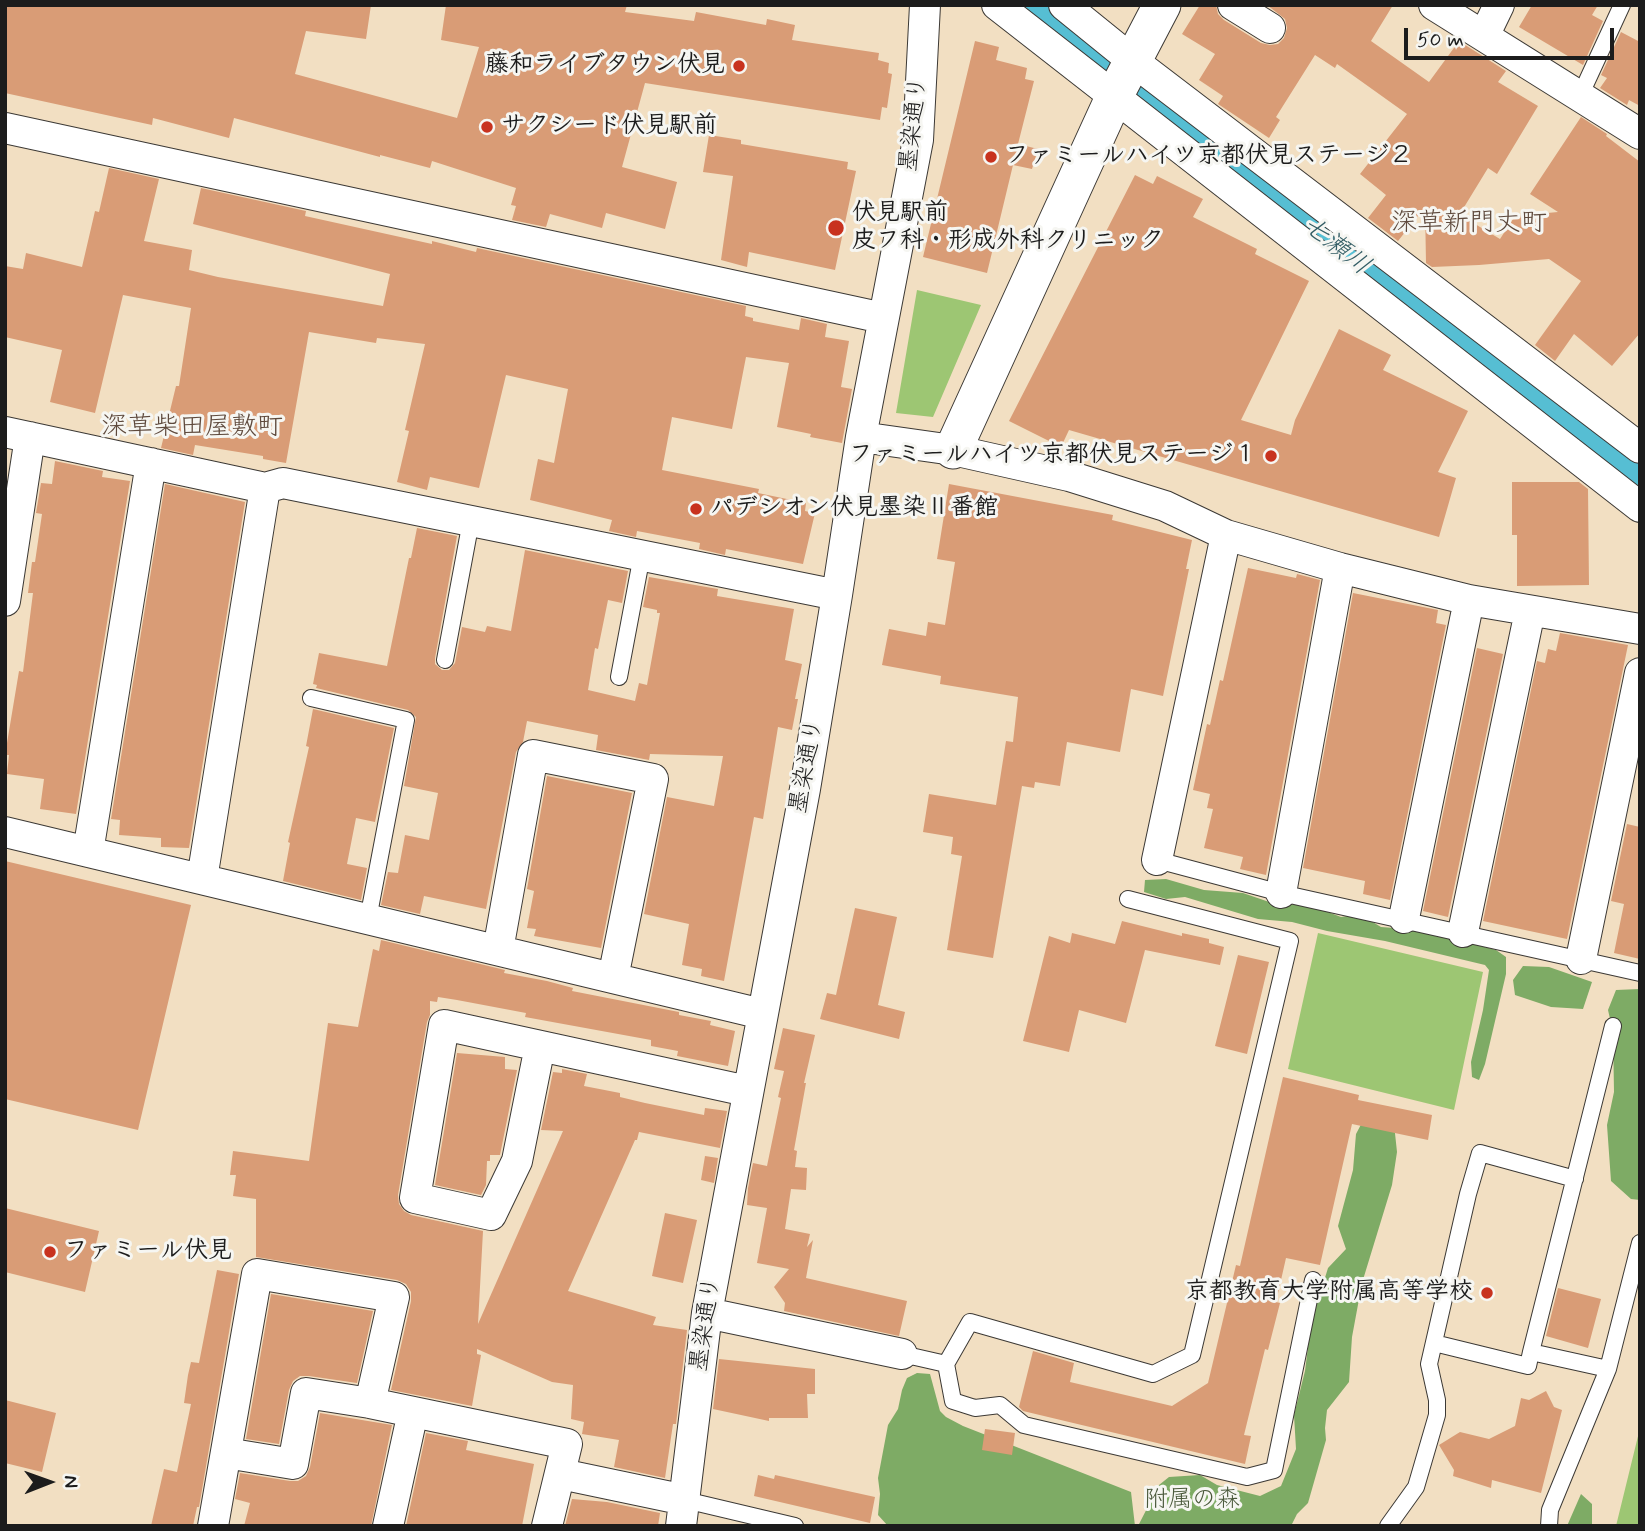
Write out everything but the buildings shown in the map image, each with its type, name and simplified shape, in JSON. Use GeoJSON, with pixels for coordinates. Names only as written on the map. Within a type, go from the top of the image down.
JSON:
{"type":"FeatureCollection","features":[{"type":"Feature","properties":{"kind":"street","name":"墨染通り"},"geometry":{"type":"LineString","coordinates":[[683,1513],[707,1313],[805,789],[861,437],[918,140],[925,5]]}},
{"type":"Feature","properties":{"kind":"street"},"geometry":{"type":"LineString","coordinates":[[997,5],[1123,79],[1640,448]]}},
{"type":"Feature","properties":{"kind":"street"},"geometry":{"type":"LineString","coordinates":[[1064,5],[1123,79],[1509,403],[1640,508]]}},
{"type":"Feature","properties":{"kind":"street"},"geometry":{"type":"LineString","coordinates":[[954,450],[1123,79],[1162,5]]}},
{"type":"Feature","properties":{"kind":"street"},"geometry":{"type":"LineString","coordinates":[[1233,5],[1270,28]]}},
{"type":"Feature","properties":{"kind":"street"},"geometry":{"type":"LineString","coordinates":[[1434,5],[1640,134]]}},
{"type":"Feature","properties":{"kind":"street"},"geometry":{"type":"LineString","coordinates":[[1484,36],[1499,5]]}},
{"type":"Feature","properties":{"kind":"street"},"geometry":{"type":"LineString","coordinates":[[5,128],[883,318]]}},
{"type":"Feature","properties":{"kind":"street"},"geometry":{"type":"LineString","coordinates":[[5,601],[17,434],[265,488],[283,483],[837,595]]}},
{"type":"Feature","properties":{"kind":"street"},"geometry":{"type":"LineString","coordinates":[[861,437],[954,450],[1069,476],[1153,502],[1226,535],[1340,568],[1469,600],[1640,629]]}},
{"type":"Feature","properties":{"kind":"street"},"geometry":{"type":"LineString","coordinates":[[88,852],[151,463]]}},
{"type":"Feature","properties":{"kind":"street"},"geometry":{"type":"LineString","coordinates":[[202,879],[265,488]]}},
{"type":"Feature","properties":{"kind":"street"},"geometry":{"type":"LineString","coordinates":[[1157,860],[1226,535]]}},
{"type":"Feature","properties":{"kind":"street"},"geometry":{"type":"LineString","coordinates":[[1281,893],[1340,568]]}},
{"type":"Feature","properties":{"kind":"street"},"geometry":{"type":"LineString","coordinates":[[1404,918],[1469,600]]}},
{"type":"Feature","properties":{"kind":"street"},"geometry":{"type":"LineString","coordinates":[[1463,932],[1530,611]]}},
{"type":"Feature","properties":{"kind":"street"},"geometry":{"type":"LineString","coordinates":[[1581,959],[1640,673]]}},
{"type":"Feature","properties":{"kind":"street"},"geometry":{"type":"LineString","coordinates":[[498,950],[533,755],[653,779],[613,978]]}},
{"type":"Feature","properties":{"kind":"street"},"geometry":{"type":"LineString","coordinates":[[5,832],[762,1014]]}},
{"type":"Feature","properties":{"kind":"street"},"geometry":{"type":"LineString","coordinates":[[540,1046],[517,1161],[491,1215],[415,1198],[444,1025],[747,1091]]}},
{"type":"Feature","properties":{"kind":"street"},"geometry":{"type":"LineString","coordinates":[[213,1526],[257,1275],[394,1297],[370,1403]]}},
{"type":"Feature","properties":{"kind":"street"},"geometry":{"type":"LineString","coordinates":[[707,1313],[902,1354]]}},
{"type":"Feature","properties":{"kind":"street"},"geometry":{"type":"LineString","coordinates":[[226,1453],[293,1464],[306,1393],[370,1403],[567,1444],[547,1526]]}},
{"type":"Feature","properties":{"kind":"street"},"geometry":{"type":"LineString","coordinates":[[388,1526],[413,1412]]}},
{"type":"Feature","properties":{"kind":"street"},"geometry":{"type":"LineString","coordinates":[[561,1474],[683,1513]]}},
{"type":"Feature","properties":{"kind":"lane"},"geometry":{"type":"LineString","coordinates":[[1580,96],[1622,5]]}},
{"type":"Feature","properties":{"kind":"lane"},"geometry":{"type":"LineString","coordinates":[[445,660],[471,521]]}},
{"type":"Feature","properties":{"kind":"lane"},"geometry":{"type":"LineString","coordinates":[[619,677],[642,555]]}},
{"type":"Feature","properties":{"kind":"lane"},"geometry":{"type":"LineString","coordinates":[[311,698],[406,720],[368,919]]}},
{"type":"Feature","properties":{"kind":"lane"},"geometry":{"type":"LineString","coordinates":[[1157,860],[1281,893],[1404,918],[1640,973]]}},
{"type":"Feature","properties":{"kind":"lane"},"geometry":{"type":"LineString","coordinates":[[1128,899],[1290,941],[1192,1355],[1153,1374],[970,1322],[946,1364],[953,1401],[975,1408],[1000,1405],[1024,1425],[1247,1477],[1274,1470],[1313,1280]]}},
{"type":"Feature","properties":{"kind":"lane"},"geometry":{"type":"LineString","coordinates":[[1434,1343],[1528,1366],[1613,1026]]}},
{"type":"Feature","properties":{"kind":"lane"},"geometry":{"type":"LineString","coordinates":[[1388,1526],[1416,1488],[1437,1415],[1437,1400],[1429,1364],[1480,1153],[1575,1179]]}},
{"type":"Feature","properties":{"kind":"lane"},"geometry":{"type":"LineString","coordinates":[[1549,1526],[1550,1510],[1608,1369],[1640,1243]]}},
{"type":"Feature","properties":{"kind":"lane"},"geometry":{"type":"LineString","coordinates":[[1531,1352],[1608,1369]]}},
{"type":"Feature","properties":{"kind":"lane"},"geometry":{"type":"LineString","coordinates":[[902,1354],[946,1364]]}},
{"type":"Feature","properties":{"kind":"lane"},"geometry":{"type":"LineString","coordinates":[[683,1513],[794,1526]]}},
{"type":"Feature","properties":{"kind":"green space"},"geometry":{"type":"Polygon","coordinates":[[[917,290],[981,305],[933,417],[896,413],[917,290]]]}},
{"type":"Feature","properties":{"kind":"green space"},"geometry":{"type":"Polygon","coordinates":[[[1166,879],[1204,890],[1243,893],[1275,904],[1310,905],[1341,917],[1355,915],[1366,918],[1381,927],[1421,930],[1496,950],[1506,957],[1506,974],[1479,1080],[1472,1077],[1471,1062],[1489,970],[1485,965],[1292,922],[1258,919],[1185,897],[1166,899],[1144,892],[1145,880],[1166,879]]]}},
{"type":"Feature","properties":{"kind":"green space"},"geometry":{"type":"Polygon","coordinates":[[[1318,933],[1483,972],[1454,1110],[1288,1069],[1318,933]]]}},
{"type":"Feature","properties":{"kind":"green space"},"geometry":{"type":"Polygon","coordinates":[[[1523,966],[1549,967],[1592,982],[1583,1009],[1551,1007],[1515,995],[1513,980],[1523,966]]]}},
{"type":"Feature","properties":{"kind":"green space"},"geometry":{"type":"Polygon","coordinates":[[[1640,989],[1640,1200],[1631,1199],[1611,1181],[1607,1125],[1614,1092],[1613,1032],[1608,1010],[1616,990],[1640,989]]]}},
{"type":"Feature","properties":{"kind":"green space","name":"附属の森"},"geometry":{"type":"Polygon","coordinates":[[[1366,1115],[1394,1124],[1397,1152],[1392,1185],[1362,1283],[1352,1337],[1349,1382],[1327,1410],[1326,1440],[1308,1503],[1297,1514],[1291,1526],[1138,1526],[1159,1485],[1169,1477],[1200,1475],[1217,1485],[1260,1496],[1281,1486],[1296,1449],[1294,1415],[1305,1371],[1311,1323],[1328,1268],[1346,1249],[1338,1226],[1353,1170],[1356,1134],[1366,1115]]]}},
{"type":"Feature","properties":{"kind":"green space"},"geometry":{"type":"Polygon","coordinates":[[[917,1373],[930,1374],[940,1411],[946,1417],[1131,1492],[1135,1526],[888,1526],[878,1515],[878,1478],[888,1425],[898,1409],[907,1378],[917,1373]]]}},
{"type":"Feature","properties":{"kind":"green space"},"geometry":{"type":"Polygon","coordinates":[[[1640,1428],[1640,1526],[1616,1526],[1640,1428]]]}},
{"type":"Feature","properties":{"kind":"green space"},"geometry":{"type":"Polygon","coordinates":[[[1581,1494],[1592,1504],[1592,1526],[1567,1526],[1581,1494]]]}},
{"type":"Feature","properties":{"kind":"waterway","name":"七瀬川"},"geometry":{"type":"LineString","coordinates":[[1036,5],[1257,187],[1640,482]]}},
{"type":"Feature","properties":{"kind":"place","name":"藤和ライブタウン伏見"},"geometry":{"type":"Point","coordinates":[739,66]}},
{"type":"Feature","properties":{"kind":"place","name":"サクシード伏見駅前"},"geometry":{"type":"Point","coordinates":[487,127]}},
{"type":"Feature","properties":{"kind":"place","name":"ファミールハイツ京都伏見ステージ２"},"geometry":{"type":"Point","coordinates":[991,157]}},
{"type":"Feature","properties":{"kind":"place","name":"伏見駅前 皮フ科・形成外科クリニック"},"geometry":{"type":"Point","coordinates":[836,228]}},
{"type":"Feature","properties":{"kind":"place","name":"ファミールハイツ京都伏見ステージ１"},"geometry":{"type":"Point","coordinates":[1271,456]}},
{"type":"Feature","properties":{"kind":"place","name":"パデシオン伏見墨染Ⅱ番館"},"geometry":{"type":"Point","coordinates":[696,509]}},
{"type":"Feature","properties":{"kind":"place","name":"ファミール伏見"},"geometry":{"type":"Point","coordinates":[50,1252]}},
{"type":"Feature","properties":{"kind":"place","name":"京都教育大学附属高等学校"},"geometry":{"type":"Point","coordinates":[1487,1293]}},
{"type":"Feature","properties":{"kind":"district","name":"深草新門丈町"},"geometry":{"type":"Point","coordinates":[1469,225]}},
{"type":"Feature","properties":{"kind":"district","name":"深草柴田屋敷町"},"geometry":{"type":"Point","coordinates":[192,429]}}]}
